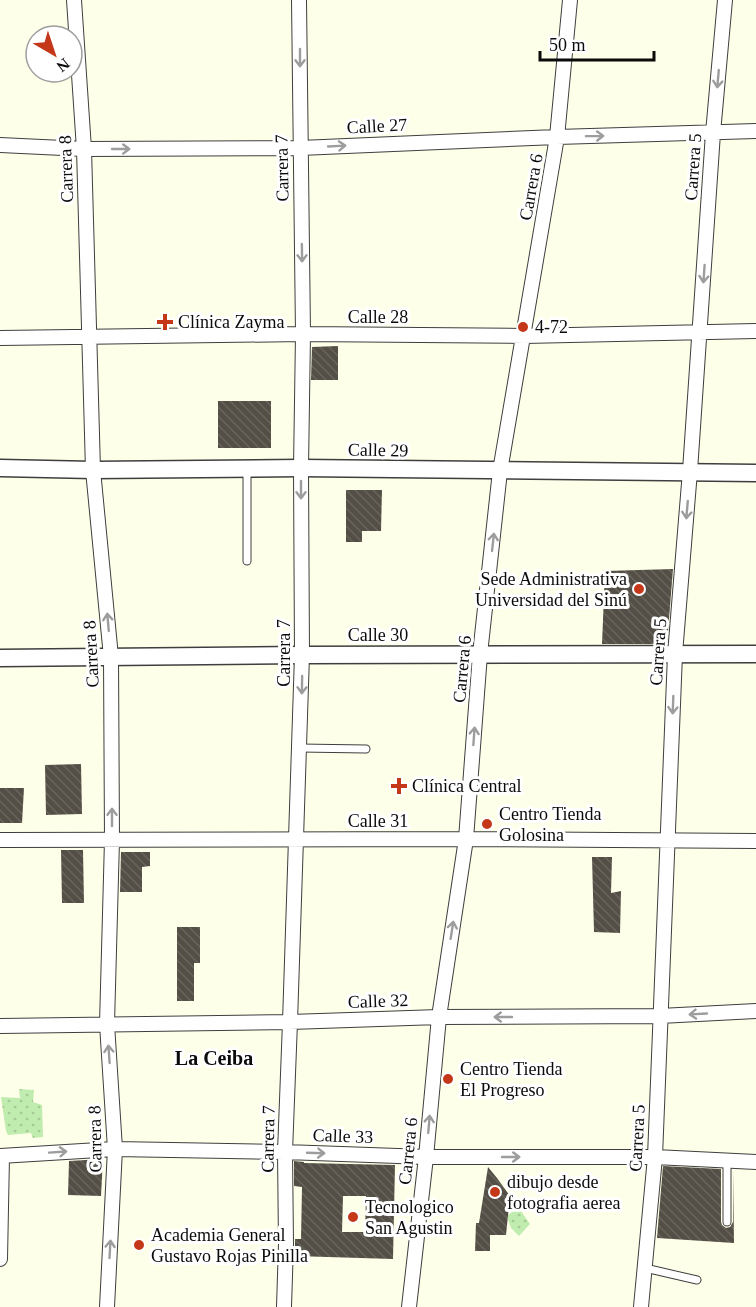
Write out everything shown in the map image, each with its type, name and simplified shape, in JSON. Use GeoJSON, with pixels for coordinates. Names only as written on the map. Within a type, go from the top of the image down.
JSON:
{"type":"FeatureCollection","features":[{"type":"Feature","properties":{"kind":"street","name":"Carrera 8"},"geometry":{"type":"LineString","coordinates":[[74,0],[84,149],[93,470],[111,657],[112,840],[107,1024],[115,1149],[107,1307]]}},
{"type":"Feature","properties":{"kind":"street","name":"Carrera 7"},"geometry":{"type":"LineString","coordinates":[[284,1307],[285,1152],[302,655],[303,334],[299,0]]}},
{"type":"Feature","properties":{"kind":"street","name":"Carrera 6"},"geometry":{"type":"LineString","coordinates":[[408,1307],[426,1157],[439,1017],[466,839],[480,654],[500,471],[557,136],[570,0]]}},
{"type":"Feature","properties":{"kind":"street","name":"Carrera 5"},"geometry":{"type":"LineString","coordinates":[[641,1307],[655,1157],[675,654],[713,132],[725,0]]}},
{"type":"Feature","properties":{"kind":"street","name":"Calle 27"},"geometry":{"type":"LineString","coordinates":[[0,145],[84,149],[300,148],[557,136],[756,131]]}},
{"type":"Feature","properties":{"kind":"street","name":"Calle 28"},"geometry":{"type":"LineString","coordinates":[[0,338],[303,334],[524,336],[756,331]]}},
{"type":"Feature","properties":{"kind":"street","name":"Calle 29"},"geometry":{"type":"LineString","coordinates":[[0,468],[93,470],[301,468],[756,473]]}},
{"type":"Feature","properties":{"kind":"street","name":"Calle 30"},"geometry":{"type":"LineString","coordinates":[[0,658],[756,654]]}},
{"type":"Feature","properties":{"kind":"street","name":"Calle 31"},"geometry":{"type":"LineString","coordinates":[[0,840],[756,840]]}},
{"type":"Feature","properties":{"kind":"street","name":"Calle 32"},"geometry":{"type":"LineString","coordinates":[[0,1026],[290,1022],[439,1017],[660,1016],[756,1011]]}},
{"type":"Feature","properties":{"kind":"street","name":"Calle 33"},"geometry":{"type":"LineString","coordinates":[[1,1156],[115,1149],[426,1157],[655,1157],[756,1162]]}},
{"type":"Feature","properties":{"kind":"street"},"geometry":{"type":"LineString","coordinates":[[0,1258],[1,1156]]}},
{"type":"Feature","properties":{"kind":"lane"},"geometry":{"type":"LineString","coordinates":[[247,469],[248,561]]}},
{"type":"Feature","properties":{"kind":"lane"},"geometry":{"type":"LineString","coordinates":[[300,748],[366,749]]}},
{"type":"Feature","properties":{"kind":"lane"},"geometry":{"type":"LineString","coordinates":[[727,1161],[728,1222]]}},
{"type":"Feature","properties":{"kind":"lane"},"geometry":{"type":"LineString","coordinates":[[645,1268],[697,1280]]}},
{"type":"Feature","properties":{"kind":"green space"},"geometry":{"type":"Polygon","coordinates":[[[19,1089],[34,1090],[33,1102],[42,1105],[43,1137],[33,1138],[31,1133],[8,1135],[6,1131],[1,1097],[20,1098],[19,1089]]]}},
{"type":"Feature","properties":{"kind":"green space","name":"dibujo desde fotografia aerea"},"geometry":{"type":"Polygon","coordinates":[[[518,1207],[530,1224],[519,1236],[511,1228],[507,1216],[518,1207]]]}},
{"type":"Feature","properties":{"kind":"building"},"geometry":{"type":"Polygon","coordinates":[[[338,346],[338,380],[311,380],[312,347],[338,346]]]}},
{"type":"Feature","properties":{"kind":"building"},"geometry":{"type":"Polygon","coordinates":[[[218,401],[271,401],[271,448],[218,448],[218,401]]]}},
{"type":"Feature","properties":{"kind":"building"},"geometry":{"type":"Polygon","coordinates":[[[346,490],[382,490],[381,531],[362,531],[362,542],[346,542],[346,490]]]}},
{"type":"Feature","properties":{"kind":"building","name":"Sede Administrativa Universidad del Sinú"},"geometry":{"type":"Polygon","coordinates":[[[673,569],[667,644],[602,644],[605,571],[673,569]]]}},
{"type":"Feature","properties":{"kind":"building"},"geometry":{"type":"Polygon","coordinates":[[[81,764],[82,814],[46,815],[45,765],[81,764]]]}},
{"type":"Feature","properties":{"kind":"building"},"geometry":{"type":"Polygon","coordinates":[[[0,788],[24,788],[22,823],[0,823],[0,788]]]}},
{"type":"Feature","properties":{"kind":"building"},"geometry":{"type":"Polygon","coordinates":[[[61,850],[83,850],[84,903],[62,903],[61,850]]]}},
{"type":"Feature","properties":{"kind":"building"},"geometry":{"type":"Polygon","coordinates":[[[121,852],[150,852],[150,866],[142,867],[142,892],[120,892],[121,852]]]}},
{"type":"Feature","properties":{"kind":"building"},"geometry":{"type":"Polygon","coordinates":[[[592,857],[612,857],[611,893],[621,891],[620,933],[594,932],[592,857]]]}},
{"type":"Feature","properties":{"kind":"building"},"geometry":{"type":"Polygon","coordinates":[[[177,927],[200,927],[200,963],[194,963],[194,1001],[177,1001],[177,927]]]}},
{"type":"Feature","properties":{"kind":"building"},"geometry":{"type":"Polygon","coordinates":[[[103,1159],[101,1196],[68,1195],[69,1161],[103,1159]]]}},
{"type":"Feature","properties":{"kind":"building"},"geometry":{"type":"Polygon","coordinates":[[[294,1161],[395,1165],[393,1259],[295,1256],[295,1239],[301,1239],[302,1187],[294,1186],[294,1161]],[[343,1196],[342,1232],[365,1232],[366,1196],[343,1196]]]}},
{"type":"Feature","properties":{"kind":"building"},"geometry":{"type":"Polygon","coordinates":[[[663,1166],[721,1169],[721,1222],[726,1228],[730,1227],[733,1222],[733,1170],[734,1243],[657,1238],[663,1166]]]}},
{"type":"Feature","properties":{"kind":"building"},"geometry":{"type":"Polygon","coordinates":[[[488,1167],[510,1196],[506,1235],[490,1235],[490,1251],[475,1251],[476,1223],[479,1223],[488,1167]]]}},
{"type":"Feature","properties":{"kind":"place","name":"Clínica Zayma"},"geometry":{"type":"Point","coordinates":[165,322]}},
{"type":"Feature","properties":{"kind":"place","name":"4-72"},"geometry":{"type":"Point","coordinates":[523,327]}},
{"type":"Feature","properties":{"kind":"place","name":"Sede Administrativa Universidad del Sinú"},"geometry":{"type":"Point","coordinates":[639,589]}},
{"type":"Feature","properties":{"kind":"place","name":"Clínica Central"},"geometry":{"type":"Point","coordinates":[399,786]}},
{"type":"Feature","properties":{"kind":"place","name":"Centro Tienda Golosina"},"geometry":{"type":"Point","coordinates":[487,824]}},
{"type":"Feature","properties":{"kind":"place","name":"Centro Tienda El Progreso"},"geometry":{"type":"Point","coordinates":[448,1079]}},
{"type":"Feature","properties":{"kind":"place","name":"dibujo desde fotografia aerea"},"geometry":{"type":"Point","coordinates":[495,1192]}},
{"type":"Feature","properties":{"kind":"place","name":"Tecnologico San Agustin"},"geometry":{"type":"Point","coordinates":[353,1217]}},
{"type":"Feature","properties":{"kind":"place","name":"Academia General Gustavo Rojas Pinilla"},"geometry":{"type":"Point","coordinates":[139,1245]}},
{"type":"Feature","properties":{"kind":"district","name":"La Ceiba"},"geometry":{"type":"Point","coordinates":[214,1058]}}]}
